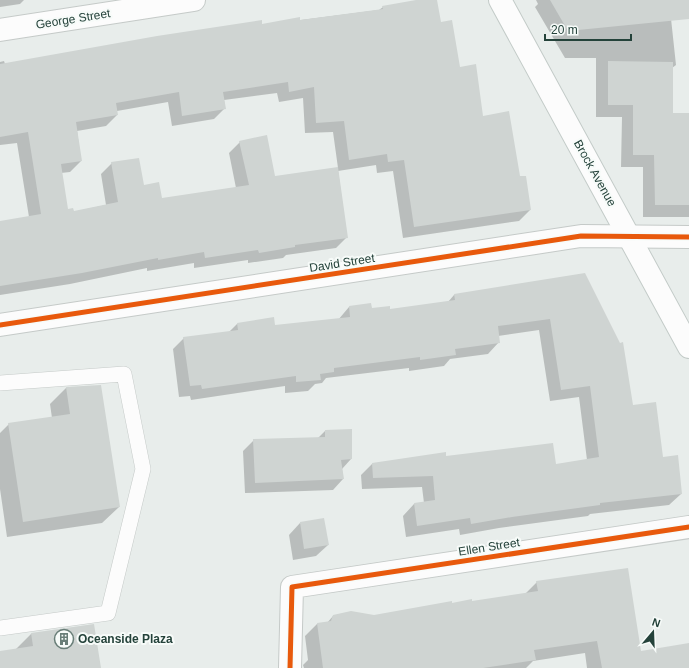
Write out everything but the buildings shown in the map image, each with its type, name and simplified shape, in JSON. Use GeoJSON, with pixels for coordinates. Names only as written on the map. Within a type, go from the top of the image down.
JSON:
{"type":"FeatureCollection","features":[{"type":"Feature","properties":{"kind":"street","name":"George Street"},"geometry":{"type":"LineString","coordinates":[[0,30],[194,0]]}},
{"type":"Feature","properties":{"kind":"street","name":"Brock Avenue"},"geometry":{"type":"LineString","coordinates":[[500,0],[689,347]]}},
{"type":"Feature","properties":{"kind":"street","name":"David Street"},"geometry":{"type":"LineString","coordinates":[[0,325],[581,236],[629,235],[689,237]]}},
{"type":"Feature","properties":{"kind":"street","name":"Ellen Street"},"geometry":{"type":"LineString","coordinates":[[290,668],[292,587],[689,527]]}},
{"type":"Feature","properties":{"kind":"lane"},"geometry":{"type":"LineString","coordinates":[[0,383],[124,374],[143,469],[108,613],[0,628]]}},
{"type":"Feature","properties":{"kind":"cycle path"},"geometry":{"type":"LineString","coordinates":[[0,325],[581,236],[689,237]]}},
{"type":"Feature","properties":{"kind":"cycle path"},"geometry":{"type":"LineString","coordinates":[[290,668],[292,587],[689,527]]}},
{"type":"Feature","properties":{"kind":"place","name":"Oceanside Plaza"},"geometry":{"type":"Point","coordinates":[64,639]}}]}
